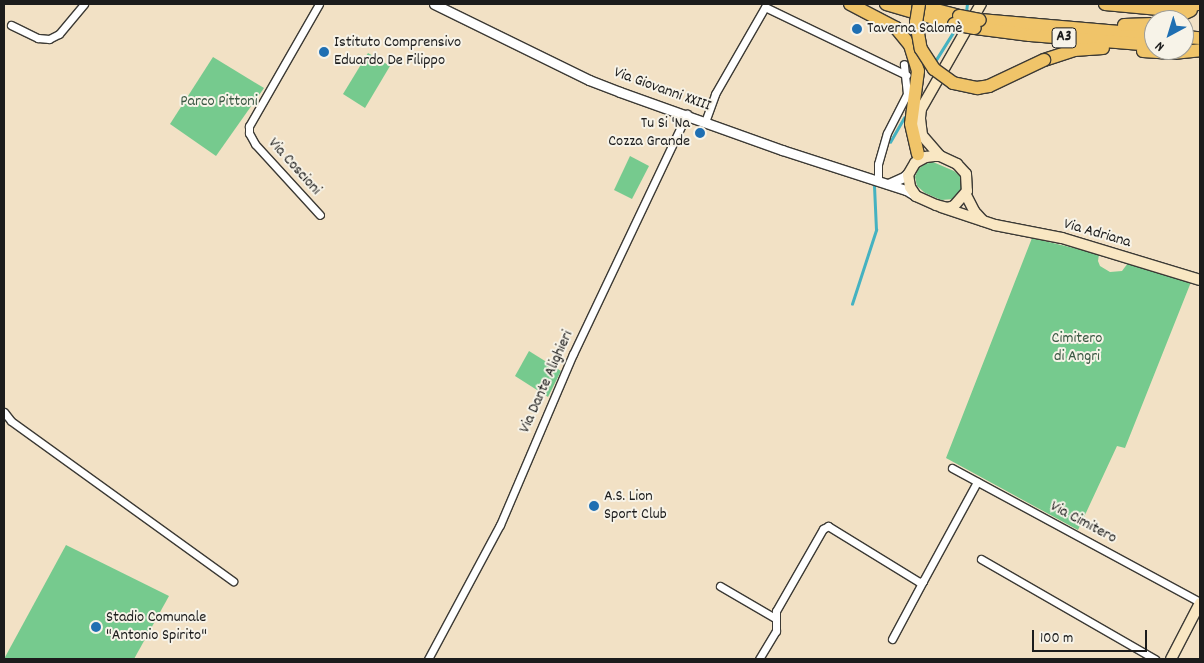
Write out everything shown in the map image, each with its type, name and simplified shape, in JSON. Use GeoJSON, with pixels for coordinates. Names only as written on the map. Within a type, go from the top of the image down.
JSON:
{"type":"FeatureCollection","features":[{"type":"Feature","properties":{"kind":"highway"},"geometry":{"type":"LineString","coordinates":[[850,4],[896,28],[910,45],[918,71],[911,124],[914,163]]}},
{"type":"Feature","properties":{"kind":"highway","name":"A3"},"geometry":{"type":"LineString","coordinates":[[886,4],[1030,35],[1144,44]]}},
{"type":"Feature","properties":{"kind":"highway","name":"A3"},"geometry":{"type":"LineString","coordinates":[[913,4],[957,20]]}},
{"type":"Feature","properties":{"kind":"highway"},"geometry":{"type":"LineString","coordinates":[[919,4],[916,22],[921,49],[934,69],[952,83],[977,88],[989,86],[1058,54],[1088,49],[1173,53],[1200,49]]}},
{"type":"Feature","properties":{"kind":"highway"},"geometry":{"type":"LineString","coordinates":[[1105,4],[1170,10],[1198,4]]}},
{"type":"Feature","properties":{"kind":"highway","name":"A3"},"geometry":{"type":"LineString","coordinates":[[978,24],[1144,34]]}},
{"type":"Feature","properties":{"kind":"highway"},"geometry":{"type":"LineString","coordinates":[[1032,26],[1144,24]]}},
{"type":"Feature","properties":{"kind":"main road"},"geometry":{"type":"LineString","coordinates":[[922,136],[940,156],[962,168],[968,186],[966,195],[954,206],[941,207],[916,196],[910,187],[914,163],[922,136],[920,118],[926,100],[981,4]]}},
{"type":"Feature","properties":{"kind":"main road"},"geometry":{"type":"LineString","coordinates":[[914,163],[926,157],[940,156]]}},
{"type":"Feature","properties":{"kind":"main road"},"geometry":{"type":"LineString","coordinates":[[966,195],[974,211],[984,221]]}},
{"type":"Feature","properties":{"kind":"main road","name":"Via Adriana"},"geometry":{"type":"LineString","coordinates":[[941,207],[984,221],[1062,238],[1200,280]]}},
{"type":"Feature","properties":{"kind":"main road"},"geometry":{"type":"LineString","coordinates":[[1171,659],[1200,602]]}},
{"type":"Feature","properties":{"kind":"street"},"geometry":{"type":"LineString","coordinates":[[11,25],[38,38],[49,39],[59,34],[84,4]]}},
{"type":"Feature","properties":{"kind":"street","name":"Via Coscioni"},"geometry":{"type":"LineString","coordinates":[[319,4],[249,126],[249,133],[255,144],[320,215]]}},
{"type":"Feature","properties":{"kind":"street","name":"Via Giovanni XXIII"},"geometry":{"type":"LineString","coordinates":[[434,4],[589,80],[705,122],[888,184],[916,196]]}},
{"type":"Feature","properties":{"kind":"street"},"geometry":{"type":"LineString","coordinates":[[705,122],[723,79],[764,7],[906,75]]}},
{"type":"Feature","properties":{"kind":"street"},"geometry":{"type":"LineString","coordinates":[[878,182],[878,164],[887,133],[907,94],[904,64]]}},
{"type":"Feature","properties":{"kind":"street","name":"Via Dante Alighieri"},"geometry":{"type":"LineString","coordinates":[[428,659],[500,525],[562,380],[687,114]]}},
{"type":"Feature","properties":{"kind":"street"},"geometry":{"type":"LineString","coordinates":[[888,184],[914,163]]}},
{"type":"Feature","properties":{"kind":"street"},"geometry":{"type":"LineString","coordinates":[[4,412],[12,421],[233,581]]}},
{"type":"Feature","properties":{"kind":"street","name":"Via Cimitero"},"geometry":{"type":"LineString","coordinates":[[952,468],[1200,602]]}},
{"type":"Feature","properties":{"kind":"street"},"geometry":{"type":"LineString","coordinates":[[892,639],[977,482]]}},
{"type":"Feature","properties":{"kind":"street"},"geometry":{"type":"LineString","coordinates":[[759,659],[776,631],[778,625],[775,618],[776,611],[823,529],[828,526],[919,582],[923,581]]}},
{"type":"Feature","properties":{"kind":"street"},"geometry":{"type":"LineString","coordinates":[[981,559],[1155,659]]}},
{"type":"Feature","properties":{"kind":"street"},"geometry":{"type":"LineString","coordinates":[[720,586],[775,618]]}},
{"type":"Feature","properties":{"kind":"green space"},"geometry":{"type":"Polygon","coordinates":[[[368,53],[390,66],[365,108],[343,94],[368,53]]]}},
{"type":"Feature","properties":{"kind":"green space","name":"Parco Pittoni"},"geometry":{"type":"Polygon","coordinates":[[[213,57],[264,88],[216,156],[170,124],[213,57]]]}},
{"type":"Feature","properties":{"kind":"green space"},"geometry":{"type":"Polygon","coordinates":[[[630,156],[649,166],[632,199],[614,190],[630,156]]]}},
{"type":"Feature","properties":{"kind":"green space"},"geometry":{"type":"Polygon","coordinates":[[[933,162],[954,171],[961,177],[962,188],[954,199],[941,200],[925,193],[917,186],[915,177],[918,169],[925,164],[933,162]]]}},
{"type":"Feature","properties":{"kind":"green space","name":"Cimitero di Angri"},"geometry":{"type":"Polygon","coordinates":[[[1032,238],[1099,254],[1098,261],[1100,266],[1110,272],[1122,271],[1128,263],[1191,282],[1125,448],[1117,446],[1078,530],[946,458],[1032,238]]]}},
{"type":"Feature","properties":{"kind":"green space"},"geometry":{"type":"Polygon","coordinates":[[[529,351],[561,371],[548,397],[515,376],[529,351]]]}},
{"type":"Feature","properties":{"kind":"green space"},"geometry":{"type":"Polygon","coordinates":[[[66,545],[169,596],[134,659],[4,659],[66,545]]]}},
{"type":"Feature","properties":{"kind":"waterway"},"geometry":{"type":"LineString","coordinates":[[966,12],[967,4]]}},
{"type":"Feature","properties":{"kind":"waterway"},"geometry":{"type":"LineString","coordinates":[[934,63],[955,30]]}},
{"type":"Feature","properties":{"kind":"waterway"},"geometry":{"type":"LineString","coordinates":[[890,142],[904,118]]}},
{"type":"Feature","properties":{"kind":"waterway"},"geometry":{"type":"LineString","coordinates":[[852,304],[876,230],[874,186]]}},
{"type":"Feature","properties":{"kind":"place","name":"Taverna Salomè"},"geometry":{"type":"Point","coordinates":[857,29]}},
{"type":"Feature","properties":{"kind":"place","name":"Istituto Comprensivo Eduardo De Filippo"},"geometry":{"type":"Point","coordinates":[324,52]}},
{"type":"Feature","properties":{"kind":"place","name":"Tu Si 'Na Cozza Grande"},"geometry":{"type":"Point","coordinates":[700,133]}},
{"type":"Feature","properties":{"kind":"place","name":"A.S. Lion Sport Club"},"geometry":{"type":"Point","coordinates":[594,506]}},
{"type":"Feature","properties":{"kind":"place","name":"Stadio Comunale \"Antonio Spirito\""},"geometry":{"type":"Point","coordinates":[96,627]}}]}
